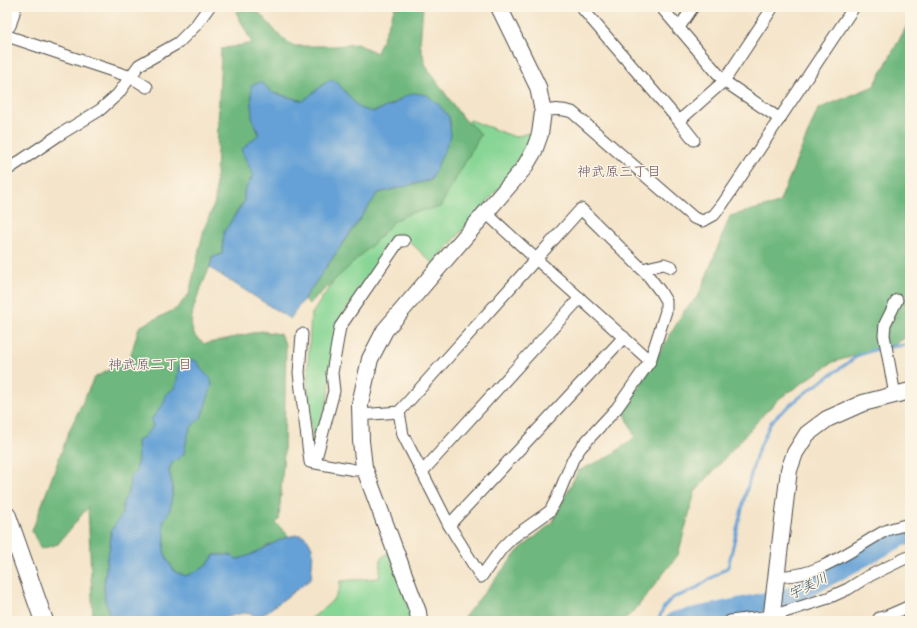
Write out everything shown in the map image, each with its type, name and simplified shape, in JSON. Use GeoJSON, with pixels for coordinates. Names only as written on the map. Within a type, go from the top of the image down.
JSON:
{"type":"FeatureCollection","features":[{"type":"Feature","properties":{"kind":"main road"},"geometry":{"type":"LineString","coordinates":[[7,24],[12,7]]}},
{"type":"Feature","properties":{"kind":"main road"},"geometry":{"type":"LineString","coordinates":[[7,516],[44,621]]}},
{"type":"Feature","properties":{"kind":"street"},"geometry":{"type":"LineString","coordinates":[[7,170],[59,135],[100,110],[118,94],[140,65],[160,52],[178,43],[196,25],[210,7]]}},
{"type":"Feature","properties":{"kind":"street"},"geometry":{"type":"LineString","coordinates":[[419,621],[418,612],[365,470],[361,440],[360,404],[370,359],[385,330],[524,168],[534,151],[540,134],[543,112],[538,87],[499,7]]}},
{"type":"Feature","properties":{"kind":"street"},"geometry":{"type":"LineString","coordinates":[[581,7],[694,140]]}},
{"type":"Feature","properties":{"kind":"street"},"geometry":{"type":"LineString","coordinates":[[661,7],[678,29],[724,81],[780,119]]}},
{"type":"Feature","properties":{"kind":"street"},"geometry":{"type":"LineString","coordinates":[[678,29],[693,7]]}},
{"type":"Feature","properties":{"kind":"street"},"geometry":{"type":"LineString","coordinates":[[679,121],[724,81],[773,7]]}},
{"type":"Feature","properties":{"kind":"street"},"geometry":{"type":"LineString","coordinates":[[543,112],[551,109],[563,109],[572,112],[694,218],[703,221],[714,215],[722,205],[854,7]]}},
{"type":"Feature","properties":{"kind":"street"},"geometry":{"type":"LineString","coordinates":[[7,36],[131,77],[147,87]]}},
{"type":"Feature","properties":{"kind":"street"},"geometry":{"type":"LineString","coordinates":[[360,415],[399,412],[584,205],[642,269],[666,301],[666,311],[650,361],[617,408],[581,447],[573,459],[550,511],[512,538],[502,548],[481,577],[449,525],[403,435],[399,412]]}},
{"type":"Feature","properties":{"kind":"street"},"geometry":{"type":"LineString","coordinates":[[485,212],[650,361]]}},
{"type":"Feature","properties":{"kind":"street"},"geometry":{"type":"LineString","coordinates":[[315,462],[334,391],[332,373],[340,326],[399,241],[404,241]]}},
{"type":"Feature","properties":{"kind":"street"},"geometry":{"type":"LineString","coordinates":[[642,269],[664,264],[672,268]]}},
{"type":"Feature","properties":{"kind":"street"},"geometry":{"type":"LineString","coordinates":[[422,472],[580,298]]}},
{"type":"Feature","properties":{"kind":"street"},"geometry":{"type":"LineString","coordinates":[[772,616],[789,470],[795,453],[807,434],[827,419],[863,403],[903,393],[884,335],[885,324],[897,300]]}},
{"type":"Feature","properties":{"kind":"street"},"geometry":{"type":"LineString","coordinates":[[302,334],[299,372],[300,390],[310,462],[355,470],[365,470]]}},
{"type":"Feature","properties":{"kind":"street"},"geometry":{"type":"LineString","coordinates":[[449,525],[624,337]]}},
{"type":"Feature","properties":{"kind":"street"},"geometry":{"type":"LineString","coordinates":[[776,577],[798,575],[818,568],[864,545],[885,531],[910,524]]}},
{"type":"Feature","properties":{"kind":"street"},"geometry":{"type":"LineString","coordinates":[[730,621],[772,616],[828,598],[910,556]]}},
{"type":"Feature","properties":{"kind":"street"},"geometry":{"type":"LineString","coordinates":[[879,618],[910,606]]}},
{"type":"Feature","properties":{"kind":"green space"},"geometry":{"type":"Polygon","coordinates":[[[247,7],[254,7],[279,35],[293,46],[334,46],[357,44],[377,53],[395,7],[423,7],[420,44],[426,66],[461,116],[481,134],[440,207],[410,213],[394,221],[373,244],[309,304],[304,299],[378,193],[431,180],[451,126],[449,117],[440,106],[404,97],[375,111],[363,110],[352,101],[336,81],[329,80],[303,101],[273,93],[261,82],[252,117],[259,135],[242,150],[253,175],[244,192],[244,201],[224,232],[222,254],[212,258],[194,308],[192,328],[195,336],[205,344],[261,331],[280,334],[286,345],[284,452],[279,520],[276,523],[290,537],[266,546],[262,550],[247,557],[237,559],[230,555],[214,555],[209,563],[186,576],[175,572],[164,551],[165,536],[163,522],[170,510],[173,487],[169,471],[172,463],[184,454],[190,429],[201,418],[207,400],[201,369],[198,362],[179,366],[174,389],[166,394],[164,403],[151,420],[153,426],[144,437],[137,441],[137,470],[130,477],[129,491],[123,502],[122,514],[111,531],[104,588],[105,600],[109,612],[105,619],[106,621],[93,621],[88,507],[58,544],[41,549],[32,531],[70,429],[94,378],[130,358],[139,327],[176,309],[189,294],[204,229],[215,202],[221,49],[252,43],[236,12],[247,7]]]}},
{"type":"Feature","properties":{"kind":"green space"},"geometry":{"type":"Polygon","coordinates":[[[910,20],[910,334],[896,344],[833,362],[780,398],[763,415],[695,492],[678,555],[635,610],[622,621],[461,621],[519,550],[552,523],[578,471],[608,457],[635,438],[624,411],[685,310],[699,295],[730,216],[779,203],[818,109],[874,86],[910,20]]]}},
{"type":"Feature","properties":{"kind":"green space"},"geometry":{"type":"Polygon","coordinates":[[[470,120],[515,137],[535,131],[520,164],[434,263],[431,262],[401,233],[337,324],[329,393],[314,456],[307,382],[311,315],[384,205],[440,184],[470,120]]]}},
{"type":"Feature","properties":{"kind":"green space"},"geometry":{"type":"Polygon","coordinates":[[[389,552],[414,621],[308,621],[329,604],[338,593],[340,581],[379,578],[381,558],[389,552]]]}},
{"type":"Feature","properties":{"kind":"water"},"geometry":{"type":"Polygon","coordinates":[[[329,80],[336,81],[359,108],[373,112],[392,105],[404,97],[414,93],[427,95],[440,106],[449,117],[451,136],[431,180],[378,193],[290,319],[210,268],[212,258],[222,254],[224,232],[244,202],[244,192],[253,175],[241,150],[259,134],[252,117],[251,85],[261,82],[273,93],[303,101],[329,80]]]}},
{"type":"Feature","properties":{"kind":"water"},"geometry":{"type":"Polygon","coordinates":[[[192,360],[198,362],[201,369],[211,379],[212,386],[201,418],[190,429],[184,454],[172,463],[169,471],[173,487],[170,510],[163,522],[165,536],[164,551],[168,561],[175,572],[186,576],[209,563],[214,555],[230,555],[237,559],[253,554],[277,541],[300,535],[308,539],[313,551],[311,579],[257,619],[252,614],[243,613],[220,619],[218,621],[106,621],[105,619],[109,612],[105,600],[104,588],[111,531],[122,514],[123,502],[129,491],[130,477],[137,470],[137,441],[144,437],[153,426],[151,420],[164,403],[166,394],[174,389],[179,366],[192,360]]]}},
{"type":"Feature","properties":{"kind":"waterway"},"geometry":{"type":"LineString","coordinates":[[658,621],[664,607],[672,598],[692,591],[728,567],[757,453],[771,422],[805,393],[859,355],[874,350],[910,344]]}},
{"type":"Feature","properties":{"kind":"waterway","name":"宇美川"},"geometry":{"type":"LineString","coordinates":[[675,621],[792,596],[901,537],[910,535]]}},
{"type":"Feature","properties":{"kind":"district","name":"神武原三丁目"},"geometry":{"type":"Point","coordinates":[619,171]}},
{"type":"Feature","properties":{"kind":"district","name":"神武原二丁目"},"geometry":{"type":"Point","coordinates":[150,364]}}]}
